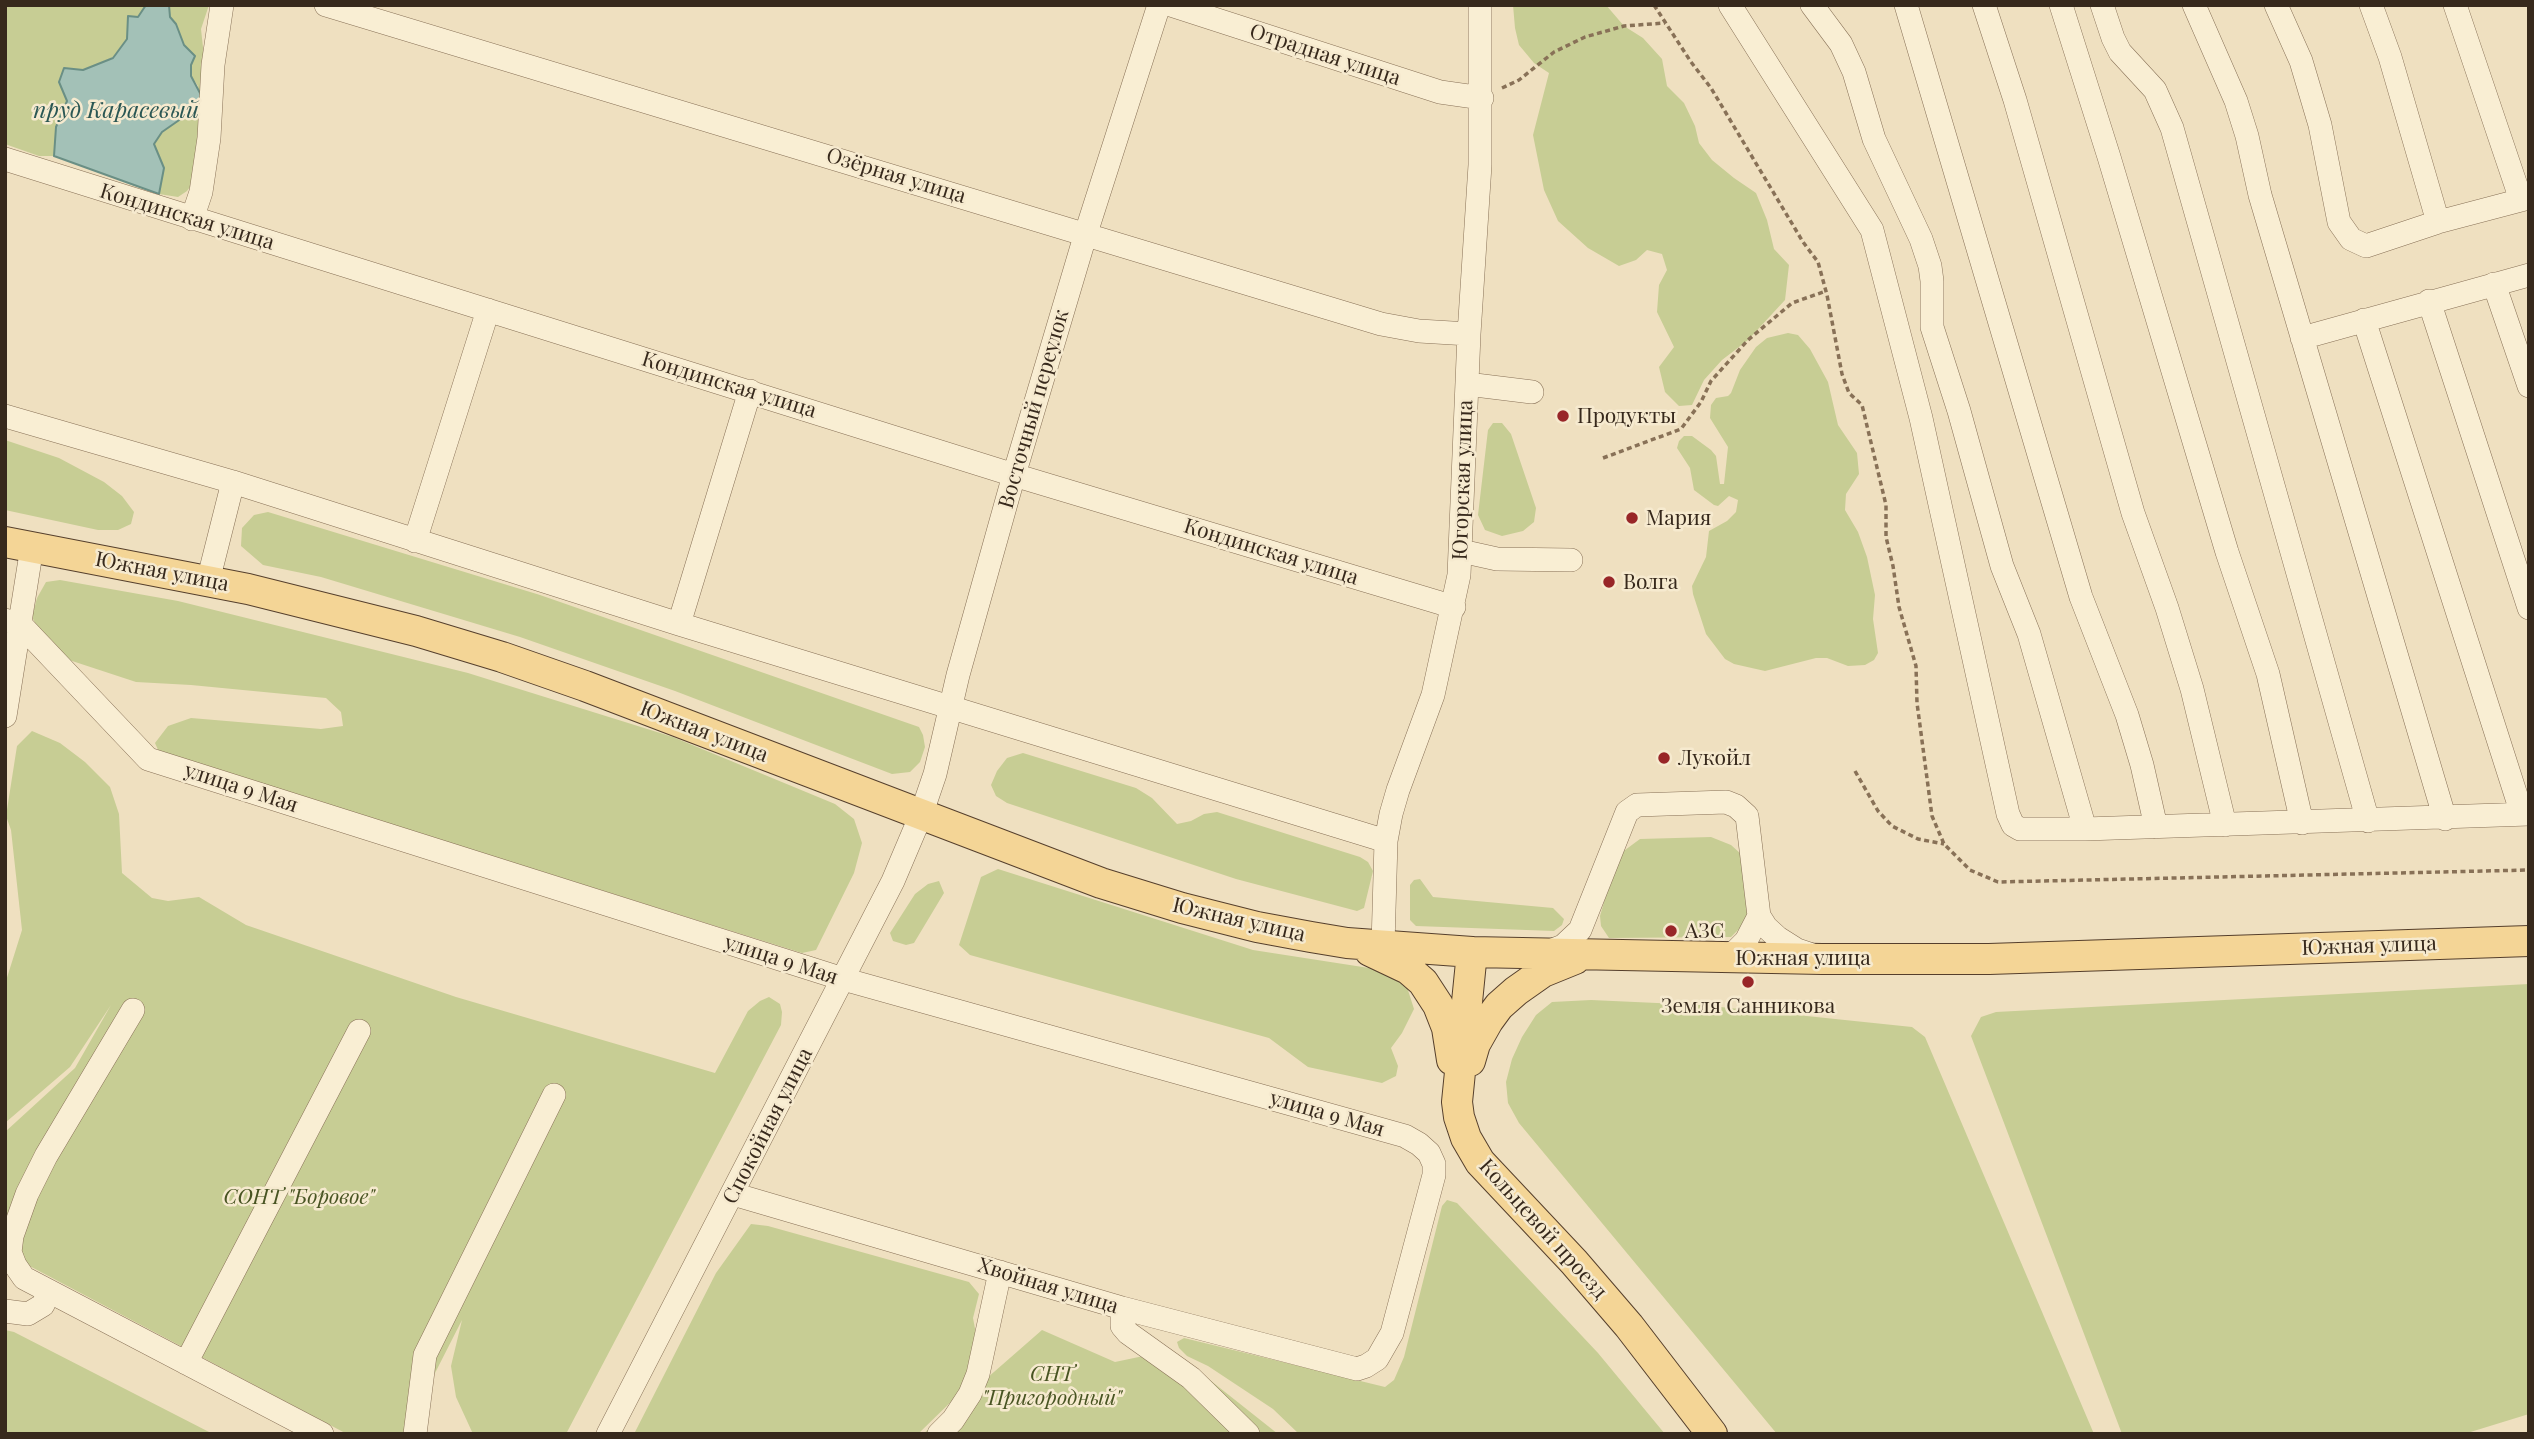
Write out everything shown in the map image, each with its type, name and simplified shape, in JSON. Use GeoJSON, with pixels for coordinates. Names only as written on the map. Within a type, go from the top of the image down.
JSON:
{"type":"FeatureCollection","features":[{"type":"Feature","properties":{"kind":"main road","name":"Южная улица"},"geometry":{"type":"LineString","coordinates":[[19,544],[326,607],[502,657],[585,686],[1101,883],[1257,927],[1347,943],[1472,952],[1822,959],[2003,958],[2529,941]]}},
{"type":"Feature","properties":{"kind":"main road"},"geometry":{"type":"LineString","coordinates":[[1347,943],[1381,955],[1408,969],[1423,982],[1438,1004],[1447,1028],[1457,1102]]}},
{"type":"Feature","properties":{"kind":"main road","name":"Кольцевой проезд"},"geometry":{"type":"LineString","coordinates":[[1472,952],[1457,1102],[1466,1138],[1480,1162],[1574,1262],[1629,1326],[1712,1434]]}},
{"type":"Feature","properties":{"kind":"main road"},"geometry":{"type":"LineString","coordinates":[[1457,1102],[1475,1044],[1499,1006],[1543,972],[1604,955]]}},
{"type":"Feature","properties":{"kind":"street"},"geometry":{"type":"LineString","coordinates":[[192,219],[201,192],[209,138],[213,65],[222,5]]}},
{"type":"Feature","properties":{"kind":"street","name":"Озёрная улица"},"geometry":{"type":"LineString","coordinates":[[326,5],[1381,324],[1419,331],[1469,334]]}},
{"type":"Feature","properties":{"kind":"street","name":"Восточный переулок"},"geometry":{"type":"LineString","coordinates":[[921,815],[935,774],[950,708],[1014,475],[1158,5]]}},
{"type":"Feature","properties":{"kind":"street","name":"Отрадная улица"},"geometry":{"type":"LineString","coordinates":[[1171,5],[1440,92],[1482,98]]}},
{"type":"Feature","properties":{"kind":"street","name":"Югорская улица"},"geometry":{"type":"LineString","coordinates":[[1383,945],[1386,841],[1398,790],[1433,695],[1454,607],[1461,551],[1469,334],[1480,165],[1480,5]]}},
{"type":"Feature","properties":{"kind":"street"},"geometry":{"type":"LineString","coordinates":[[1730,5],[1872,230],[1922,418],[2008,814],[2013,825],[2020,830],[2445,819],[2526,814],[2364,320]]}},
{"type":"Feature","properties":{"kind":"street"},"geometry":{"type":"LineString","coordinates":[[1906,5],[2081,597],[2127,715],[2143,765],[2156,827]]}},
{"type":"Feature","properties":{"kind":"street"},"geometry":{"type":"LineString","coordinates":[[1984,5],[2015,100],[2133,513],[2192,689],[2225,825]]}},
{"type":"Feature","properties":{"kind":"street"},"geometry":{"type":"LineString","coordinates":[[2061,5],[2227,552],[2268,674],[2302,822]]}},
{"type":"Feature","properties":{"kind":"street"},"geometry":{"type":"LineString","coordinates":[[2102,5],[2120,52],[2155,90],[2172,128],[2368,821]]}},
{"type":"Feature","properties":{"kind":"street"},"geometry":{"type":"LineString","coordinates":[[2194,5],[2236,101],[2247,136],[2260,194],[2445,819]]}},
{"type":"Feature","properties":{"kind":"street"},"geometry":{"type":"LineString","coordinates":[[2276,5],[2301,61],[2320,125],[2339,222],[2351,239],[2366,246],[2438,222],[2525,199],[2455,5]]}},
{"type":"Feature","properties":{"kind":"street"},"geometry":{"type":"LineString","coordinates":[[2371,5],[2390,57],[2438,222]]}},
{"type":"Feature","properties":{"kind":"street"},"geometry":{"type":"LineString","coordinates":[[1815,7],[1841,44],[1854,72],[1874,139],[1921,239],[1930,266],[1932,327],[1959,411],[2002,566],[2029,634],[2085,829]]}},
{"type":"Feature","properties":{"kind":"street","name":"Кондинская улица"},"geometry":{"type":"LineString","coordinates":[[5,159],[1014,475],[1454,607]]}},
{"type":"Feature","properties":{"kind":"street"},"geometry":{"type":"LineString","coordinates":[[2302,338],[2529,275]]}},
{"type":"Feature","properties":{"kind":"street"},"geometry":{"type":"LineString","coordinates":[[2494,284],[2529,386]]}},
{"type":"Feature","properties":{"kind":"street"},"geometry":{"type":"LineString","coordinates":[[2429,301],[2529,608]]}},
{"type":"Feature","properties":{"kind":"street"},"geometry":{"type":"LineString","coordinates":[[415,541],[488,310]]}},
{"type":"Feature","properties":{"kind":"street"},"geometry":{"type":"LineString","coordinates":[[1467,384],[1532,393]]}},
{"type":"Feature","properties":{"kind":"street"},"geometry":{"type":"LineString","coordinates":[[679,624],[750,391]]}},
{"type":"Feature","properties":{"kind":"street"},"geometry":{"type":"LineString","coordinates":[[5,416],[233,482],[679,624],[1386,841]]}},
{"type":"Feature","properties":{"kind":"street"},"geometry":{"type":"LineString","coordinates":[[208,582],[233,482]]}},
{"type":"Feature","properties":{"kind":"street"},"geometry":{"type":"LineString","coordinates":[[5,716],[19,544]]}},
{"type":"Feature","properties":{"kind":"street"},"geometry":{"type":"LineString","coordinates":[[1461,551],[1497,559],[1571,560]]}},
{"type":"Feature","properties":{"kind":"street","name":"улица 9 Мая"},"geometry":{"type":"LineString","coordinates":[[13,622],[148,759],[843,979],[1405,1136],[1429,1153],[1434,1164],[1434,1175],[1392,1333],[1377,1359],[1366,1366]]}},
{"type":"Feature","properties":{"kind":"street"},"geometry":{"type":"LineString","coordinates":[[1540,954],[1563,946],[1580,930],[1588,916],[1627,812],[1637,805],[1726,802],[1736,806],[1747,816],[1759,916],[1766,927],[1784,942],[1822,959]]}},
{"type":"Feature","properties":{"kind":"street","name":"Спокойная улица"},"geometry":{"type":"LineString","coordinates":[[608,1434],[893,881],[921,815]]}},
{"type":"Feature","properties":{"kind":"street"},"geometry":{"type":"LineString","coordinates":[[1588,916],[1589,928],[1604,955]]}},
{"type":"Feature","properties":{"kind":"street"},"geometry":{"type":"LineString","coordinates":[[1724,958],[1746,941],[1759,916]]}},
{"type":"Feature","properties":{"kind":"street"},"geometry":{"type":"LineString","coordinates":[[133,1010],[46,1156],[27,1194],[12,1236],[10,1252],[15,1265],[24,1278],[322,1434]]}},
{"type":"Feature","properties":{"kind":"street"},"geometry":{"type":"LineString","coordinates":[[186,1363],[359,1031]]}},
{"type":"Feature","properties":{"kind":"street"},"geometry":{"type":"LineString","coordinates":[[415,1434],[425,1355],[554,1095]]}},
{"type":"Feature","properties":{"kind":"street","name":"Хвойная улица"},"geometry":{"type":"LineString","coordinates":[[733,1194],[1122,1308],[1357,1369],[1366,1366]]}},
{"type":"Feature","properties":{"kind":"street"},"geometry":{"type":"LineString","coordinates":[[939,1434],[953,1420],[970,1394],[978,1374],[1000,1272]]}},
{"type":"Feature","properties":{"kind":"street"},"geometry":{"type":"LineString","coordinates":[[5,1311],[28,1314],[43,1305],[49,1291]]}},
{"type":"Feature","properties":{"kind":"street"},"geometry":{"type":"LineString","coordinates":[[1122,1308],[1122,1326],[1128,1333],[1191,1378],[1248,1434]]}},
{"type":"Feature","properties":{"kind":"path"},"geometry":{"type":"LineString","coordinates":[[1482,98],[1519,80],[1554,52],[1585,37],[1624,26],[1665,23]]}},
{"type":"Feature","properties":{"kind":"path"},"geometry":{"type":"LineString","coordinates":[[1603,458],[1681,429],[1701,402],[1711,381],[1748,340],[1792,303],[1826,291]]}},
{"type":"Feature","properties":{"kind":"path"},"geometry":{"type":"LineString","coordinates":[[1855,771],[1878,811],[1892,825],[1918,839],[1944,844]]}},
{"type":"Feature","properties":{"kind":"green space"},"geometry":{"type":"Polygon","coordinates":[[[5,5],[146,5],[138,17],[128,16],[127,39],[113,57],[59,82],[68,101],[56,127],[54,156],[39,156],[5,144],[5,5]]]}},
{"type":"Feature","properties":{"kind":"green space"},"geometry":{"type":"Polygon","coordinates":[[[169,5],[209,5],[201,29],[206,75],[193,183],[178,197],[159,194],[164,168],[154,144],[162,132],[197,111],[198,86],[191,76],[191,65],[195,56],[184,45],[176,24],[170,17],[169,5]]]}},
{"type":"Feature","properties":{"kind":"green space"},"geometry":{"type":"Polygon","coordinates":[[[1513,5],[1606,5],[1624,26],[1643,38],[1662,59],[1667,86],[1684,103],[1695,126],[1699,143],[1712,160],[1756,193],[1767,220],[1774,249],[1789,265],[1785,300],[1748,340],[1722,360],[1704,380],[1692,405],[1679,406],[1665,392],[1659,367],[1674,347],[1657,312],[1659,285],[1667,270],[1662,254],[1647,250],[1636,260],[1619,266],[1588,248],[1558,221],[1544,190],[1533,135],[1549,73],[1534,63],[1519,45],[1513,5]]]}},
{"type":"Feature","properties":{"kind":"green space"},"geometry":{"type":"Polygon","coordinates":[[[1788,333],[1798,335],[1810,349],[1828,382],[1838,425],[1857,453],[1859,474],[1846,494],[1845,510],[1858,532],[1867,557],[1875,595],[1873,619],[1878,653],[1874,660],[1865,665],[1848,666],[1827,658],[1816,658],[1765,671],[1734,664],[1725,659],[1706,634],[1693,594],[1692,586],[1706,557],[1709,531],[1727,521],[1736,512],[1738,500],[1729,496],[1718,506],[1694,490],[1690,468],[1677,448],[1679,441],[1684,436],[1692,436],[1711,450],[1716,456],[1720,484],[1724,484],[1728,447],[1710,418],[1711,405],[1716,398],[1731,393],[1740,370],[1756,347],[1767,338],[1788,333]]]}},
{"type":"Feature","properties":{"kind":"green space"},"geometry":{"type":"Polygon","coordinates":[[[1493,423],[1502,423],[1511,434],[1536,508],[1534,522],[1523,531],[1502,536],[1485,530],[1478,515],[1488,430],[1493,423]]]}},
{"type":"Feature","properties":{"kind":"green space"},"geometry":{"type":"Polygon","coordinates":[[[5,440],[59,458],[104,482],[122,496],[134,512],[131,524],[118,530],[98,530],[5,510],[5,440]]]}},
{"type":"Feature","properties":{"kind":"green space"},"geometry":{"type":"Polygon","coordinates":[[[268,512],[540,595],[919,727],[925,747],[920,762],[910,772],[892,774],[675,691],[520,637],[321,577],[263,565],[241,546],[242,528],[254,515],[268,512]]]}},
{"type":"Feature","properties":{"kind":"green space"},"geometry":{"type":"Polygon","coordinates":[[[60,580],[178,601],[468,673],[673,737],[835,804],[854,819],[862,843],[854,873],[816,950],[802,953],[159,752],[155,743],[168,726],[191,718],[321,729],[343,726],[341,712],[326,698],[136,682],[63,658],[44,640],[32,617],[37,598],[46,582],[60,580]]]}},
{"type":"Feature","properties":{"kind":"green space","name":"СОНТ \"Боровое\""},"geometry":{"type":"Polygon","coordinates":[[[32,731],[60,743],[85,762],[110,787],[119,814],[122,873],[152,898],[168,901],[199,897],[246,925],[456,997],[715,1073],[748,1011],[769,997],[780,1004],[781,1025],[566,1434],[473,1434],[456,1397],[451,1366],[462,1320],[404,1434],[347,1434],[5,1253],[5,1132],[75,1068],[111,1005],[70,1067],[5,1123],[5,984],[22,930],[11,830],[6,816],[17,746],[32,731]]]}},
{"type":"Feature","properties":{"kind":"green space"},"geometry":{"type":"Polygon","coordinates":[[[1023,753],[1136,788],[1152,798],[1177,824],[1217,812],[1360,857],[1368,862],[1373,871],[1364,908],[1357,911],[1236,879],[1007,803],[996,796],[991,785],[1007,758],[1023,753]]]}},
{"type":"Feature","properties":{"kind":"green space"},"geometry":{"type":"Polygon","coordinates":[[[1711,837],[1731,845],[1741,854],[1748,914],[1731,937],[1609,938],[1601,926],[1600,916],[1615,864],[1621,853],[1640,839],[1711,837]]]}},
{"type":"Feature","properties":{"kind":"green space"},"geometry":{"type":"Polygon","coordinates":[[[998,869],[1253,950],[1369,968],[1406,984],[1414,1009],[1391,1048],[1398,1066],[1396,1076],[1382,1083],[1308,1067],[1269,1038],[970,955],[959,945],[981,877],[998,869]]]}},
{"type":"Feature","properties":{"kind":"green space"},"geometry":{"type":"Polygon","coordinates":[[[1420,879],[1433,897],[1553,908],[1564,919],[1562,925],[1554,931],[1416,926],[1410,920],[1410,885],[1414,880],[1420,879]]]}},
{"type":"Feature","properties":{"kind":"green space"},"geometry":{"type":"Polygon","coordinates":[[[939,881],[944,893],[914,943],[906,945],[893,941],[890,933],[915,894],[928,884],[939,881]]]}},
{"type":"Feature","properties":{"kind":"green space"},"geometry":{"type":"Polygon","coordinates":[[[2529,984],[2529,1414],[2464,1434],[2122,1434],[1971,1036],[1981,1017],[1996,1012],[2529,984]]]}},
{"type":"Feature","properties":{"kind":"green space"},"geometry":{"type":"Polygon","coordinates":[[[1591,1000],[1701,1005],[1912,1027],[1925,1037],[2094,1434],[1777,1434],[1519,1123],[1508,1103],[1506,1082],[1512,1059],[1536,1015],[1552,1002],[1591,1000]]]}},
{"type":"Feature","properties":{"kind":"green space"},"geometry":{"type":"Polygon","coordinates":[[[1447,1200],[1457,1203],[1598,1353],[1665,1434],[1299,1434],[1273,1409],[1208,1366],[1187,1356],[1179,1348],[1177,1342],[1184,1338],[1385,1387],[1394,1380],[1404,1357],[1442,1206],[1447,1200]]]}},
{"type":"Feature","properties":{"kind":"green space"},"geometry":{"type":"Polygon","coordinates":[[[751,1224],[768,1226],[969,1282],[979,1294],[973,1318],[977,1339],[961,1392],[918,1434],[634,1434],[716,1273],[751,1224]]]}},
{"type":"Feature","properties":{"kind":"green space"},"geometry":{"type":"Polygon","coordinates":[[[5,1330],[14,1332],[213,1434],[5,1434],[5,1330]]]}},
{"type":"Feature","properties":{"kind":"green space","name":"СНТ \"Пригородный\""},"geometry":{"type":"Polygon","coordinates":[[[1042,1330],[1115,1362],[1172,1350],[1278,1434],[923,1434],[1042,1330]]]}},
{"type":"Feature","properties":{"kind":"water","name":"пруд Карасевый"},"geometry":{"type":"Polygon","coordinates":[[[146,5],[169,5],[170,17],[176,24],[184,45],[195,56],[191,65],[191,76],[201,95],[197,111],[162,132],[154,144],[164,168],[159,194],[54,156],[56,127],[67,101],[59,82],[64,68],[83,70],[113,58],[127,39],[128,16],[138,17],[146,5]]]}},
{"type":"Feature","properties":{"kind":"place","name":"Продукты"},"geometry":{"type":"Point","coordinates":[1563,416]}},
{"type":"Feature","properties":{"kind":"place","name":"Мария"},"geometry":{"type":"Point","coordinates":[1632,518]}},
{"type":"Feature","properties":{"kind":"place","name":"Волга"},"geometry":{"type":"Point","coordinates":[1609,582]}},
{"type":"Feature","properties":{"kind":"place","name":"Лукойл"},"geometry":{"type":"Point","coordinates":[1664,758]}},
{"type":"Feature","properties":{"kind":"place","name":"АЗС"},"geometry":{"type":"Point","coordinates":[1671,931]}},
{"type":"Feature","properties":{"kind":"place","name":"Земля Санникова"},"geometry":{"type":"Point","coordinates":[1748,982]}}]}
